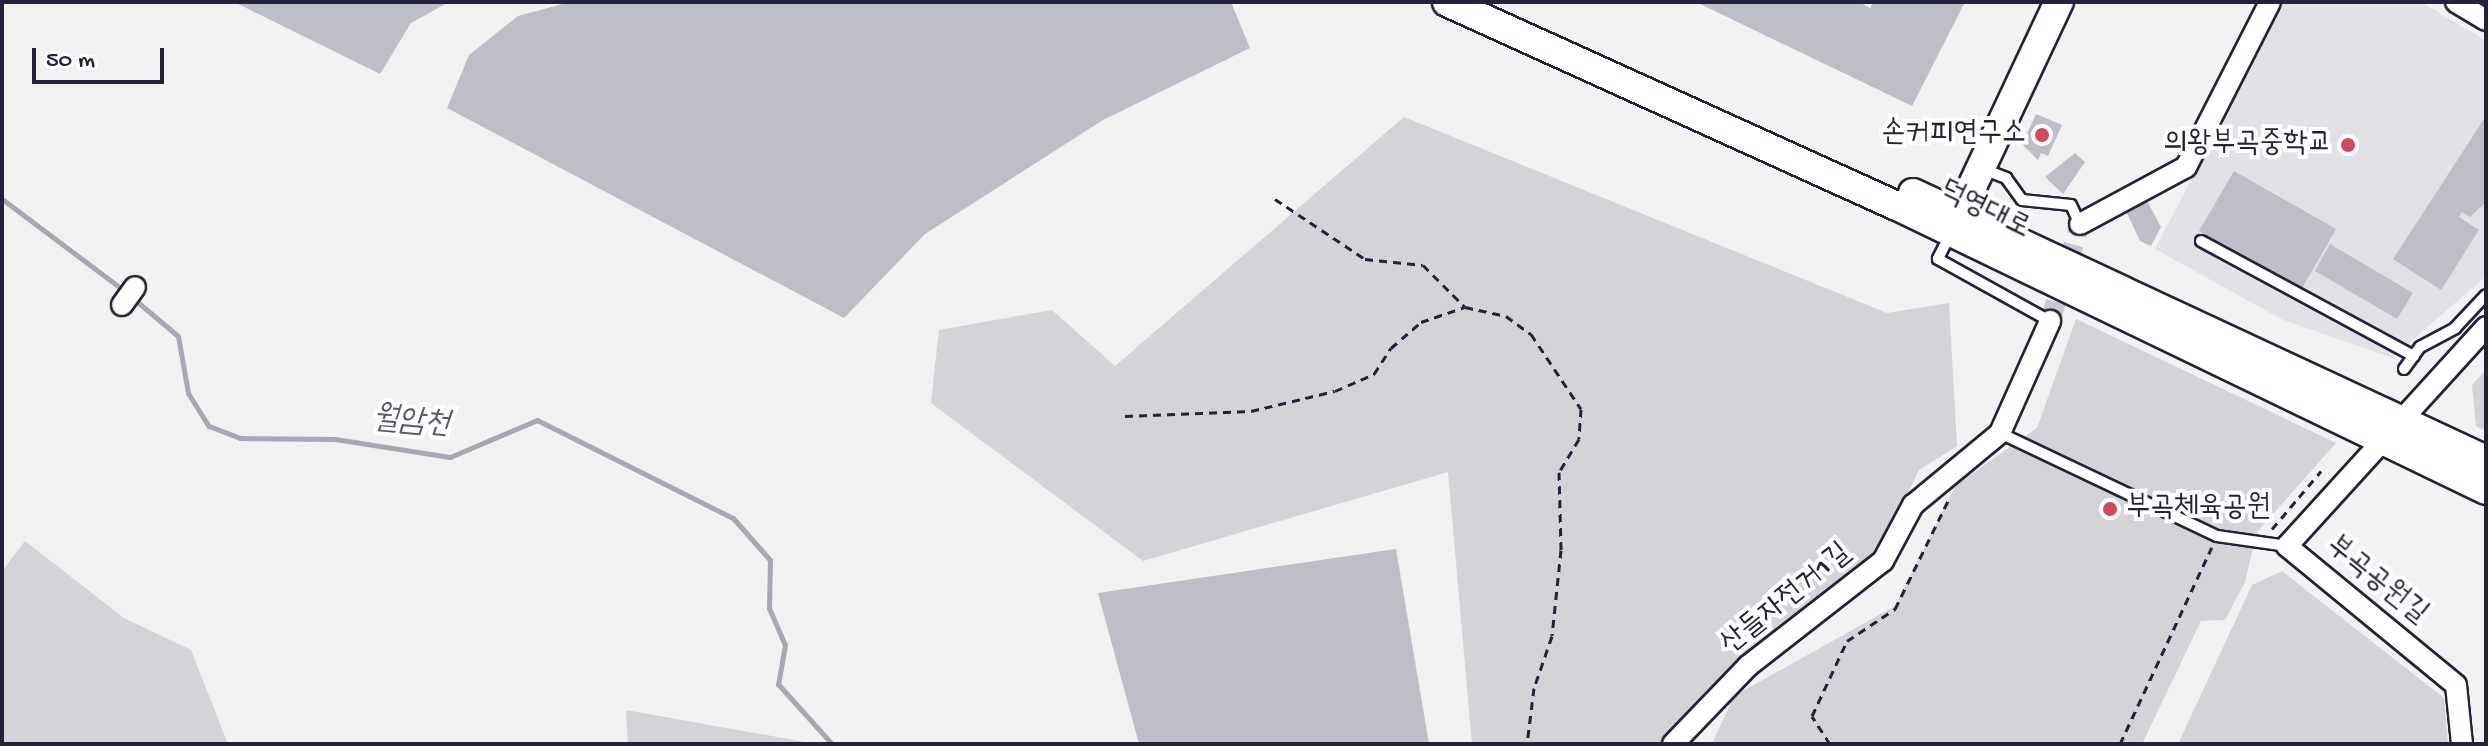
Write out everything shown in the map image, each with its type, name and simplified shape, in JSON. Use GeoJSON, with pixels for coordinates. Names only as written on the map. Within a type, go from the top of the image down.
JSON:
{"type":"FeatureCollection","features":[{"type":"Feature","properties":{"kind":"street","name":"덕영대로"},"geometry":{"type":"LineString","coordinates":[[1447,2],[2404,417],[2486,460]]}},
{"type":"Feature","properties":{"kind":"street","name":"덕영대로"},"geometry":{"type":"LineString","coordinates":[[1485,2],[1955,224],[2486,490]]}},
{"type":"Feature","properties":{"kind":"street"},"geometry":{"type":"LineString","coordinates":[[1955,224],[2059,2]]}},
{"type":"Feature","properties":{"kind":"street"},"geometry":{"type":"LineString","coordinates":[[2080,224],[2186,167],[2270,2]]}},
{"type":"Feature","properties":{"kind":"street"},"geometry":{"type":"LineString","coordinates":[[2456,2],[2486,20]]}},
{"type":"Feature","properties":{"kind":"street"},"geometry":{"type":"LineString","coordinates":[[122,305],[135,287]]}},
{"type":"Feature","properties":{"kind":"street"},"geometry":{"type":"LineString","coordinates":[[2000,433],[2050,321]]}},
{"type":"Feature","properties":{"kind":"street","name":"부곡공원길"},"geometry":{"type":"LineString","coordinates":[[2462,744],[2456,685],[2277,545],[2385,439],[2486,327]]}},
{"type":"Feature","properties":{"kind":"street","name":"산들자전거1길"},"geometry":{"type":"LineString","coordinates":[[1673,744],[1748,666],[1883,561],[1913,505],[2000,433]]}},
{"type":"Feature","properties":{"kind":"lane"},"geometry":{"type":"LineString","coordinates":[[1981,168],[2006,178],[2022,200],[2071,205],[2080,224]]}},
{"type":"Feature","properties":{"kind":"lane"},"geometry":{"type":"LineString","coordinates":[[1955,224],[1938,259],[2050,321]]}},
{"type":"Feature","properties":{"kind":"lane"},"geometry":{"type":"LineString","coordinates":[[2201,241],[2414,356]]}},
{"type":"Feature","properties":{"kind":"lane"},"geometry":{"type":"LineString","coordinates":[[2404,369],[2414,356],[2486,295]]}},
{"type":"Feature","properties":{"kind":"lane"},"geometry":{"type":"LineString","coordinates":[[2000,433],[2217,536],[2277,545]]}},
{"type":"Feature","properties":{"kind":"path"},"geometry":{"type":"LineString","coordinates":[[1275,199],[1365,259],[1423,265],[1465,307]]}},
{"type":"Feature","properties":{"kind":"path"},"geometry":{"type":"LineString","coordinates":[[1125,416],[1251,411],[1335,391],[1374,374],[1391,348],[1421,322],[1465,307],[1506,316],[1531,334],[1581,409],[1579,439],[1559,472],[1555,607],[1527,744]]}},
{"type":"Feature","properties":{"kind":"path"},"geometry":{"type":"LineString","coordinates":[[2277,545],[2274,524],[2321,471]]}},
{"type":"Feature","properties":{"kind":"path"},"geometry":{"type":"LineString","coordinates":[[1830,744],[1812,716],[1847,641],[1895,609],[1953,492]]}},
{"type":"Feature","properties":{"kind":"path"},"geometry":{"type":"LineString","coordinates":[[2120,744],[2217,536]]}},
{"type":"Feature","properties":{"kind":"shaded area","name":"의왕부곡중학교"},"geometry":{"type":"Polygon","coordinates":[[[2284,2],[2421,2],[2486,41],[2486,276],[2392,358],[2281,319],[2155,249],[2284,2]]]}},
{"type":"Feature","properties":{"kind":"shaded area"},"geometry":{"type":"Polygon","coordinates":[[[1404,117],[1887,313],[1949,303],[1957,446],[1919,470],[1877,557],[1746,653],[1660,744],[1472,744],[1448,472],[1143,561],[931,403],[939,330],[1052,310],[1115,366],[1404,117]]]}},
{"type":"Feature","properties":{"kind":"shaded area","name":"부곡체육공원"},"geometry":{"type":"Polygon","coordinates":[[[2076,319],[2336,443],[2257,532],[2245,582],[2225,620],[2201,621],[2142,744],[1712,744],[1734,696],[1895,606],[1956,485],[2037,428],[2076,319]]]}},
{"type":"Feature","properties":{"kind":"shaded area"},"geometry":{"type":"Polygon","coordinates":[[[2486,370],[2486,431],[2476,426],[2472,385],[2486,370]]]}},
{"type":"Feature","properties":{"kind":"shaded area"},"geometry":{"type":"Polygon","coordinates":[[[25,541],[124,618],[191,650],[228,744],[2,744],[2,571],[25,541]]]}},
{"type":"Feature","properties":{"kind":"shaded area"},"geometry":{"type":"Polygon","coordinates":[[[2282,571],[2444,698],[2448,744],[2178,744],[2252,585],[2282,571]]]}},
{"type":"Feature","properties":{"kind":"shaded area"},"geometry":{"type":"Polygon","coordinates":[[[626,710],[816,744],[628,744],[626,710]]]}},
{"type":"Feature","properties":{"kind":"building"},"geometry":{"type":"Polygon","coordinates":[[[234,2],[449,2],[411,23],[380,74],[234,2]]]}},
{"type":"Feature","properties":{"kind":"building"},"geometry":{"type":"Polygon","coordinates":[[[570,2],[1231,2],[1250,48],[1103,120],[925,234],[844,318],[447,108],[469,55],[518,16],[570,2]]]}},
{"type":"Feature","properties":{"kind":"building"},"geometry":{"type":"Polygon","coordinates":[[[1696,2],[1859,2],[1870,8],[1873,2],[1965,2],[1912,106],[1696,2]]]}},
{"type":"Feature","properties":{"kind":"building","name":"손커피연구소"},"geometry":{"type":"Polygon","coordinates":[[[2036,114],[2062,125],[2048,156],[2041,153],[2038,160],[2022,144],[2036,114]]]}},
{"type":"Feature","properties":{"kind":"building"},"geometry":{"type":"Polygon","coordinates":[[[2486,116],[2486,202],[2470,217],[2462,212],[2459,217],[2479,230],[2441,290],[2393,259],[2486,116]]]}},
{"type":"Feature","properties":{"kind":"building"},"geometry":{"type":"Polygon","coordinates":[[[2075,153],[2085,162],[2063,194],[2045,177],[2075,153]]]}},
{"type":"Feature","properties":{"kind":"building"},"geometry":{"type":"Polygon","coordinates":[[[2234,171],[2336,229],[2301,290],[2199,231],[2234,171]]]}},
{"type":"Feature","properties":{"kind":"building"},"geometry":{"type":"Polygon","coordinates":[[[2146,199],[2161,227],[2151,246],[2140,241],[2125,209],[2146,199]]]}},
{"type":"Feature","properties":{"kind":"building"},"geometry":{"type":"Polygon","coordinates":[[[2330,244],[2413,293],[2397,319],[2315,271],[2330,244]]]}},
{"type":"Feature","properties":{"kind":"building"},"geometry":{"type":"Polygon","coordinates":[[[1396,549],[1429,744],[1139,744],[1098,593],[1396,549]]]}},
{"type":"Feature","properties":{"kind":"waterway","name":"월암천"},"geometry":{"type":"LineString","coordinates":[[2,199],[126,292]]}},
{"type":"Feature","properties":{"kind":"waterway","name":"월암천"},"geometry":{"type":"LineString","coordinates":[[134,299],[178,336],[188,393],[209,426],[240,438],[335,439],[450,457],[537,420],[733,518],[770,560],[769,608],[785,645],[778,684],[832,744]]}},
{"type":"Feature","properties":{"kind":"tunnel"},"geometry":{"type":"LineString","coordinates":[[2050,321],[2080,224]]}},
{"type":"Feature","properties":{"kind":"place","name":"손커피연구소"},"geometry":{"type":"Point","coordinates":[2042,135]}},
{"type":"Feature","properties":{"kind":"place","name":"의왕부곡중학교"},"geometry":{"type":"Point","coordinates":[2348,145]}},
{"type":"Feature","properties":{"kind":"place","name":"부곡체육공원"},"geometry":{"type":"Point","coordinates":[2110,509]}}]}
